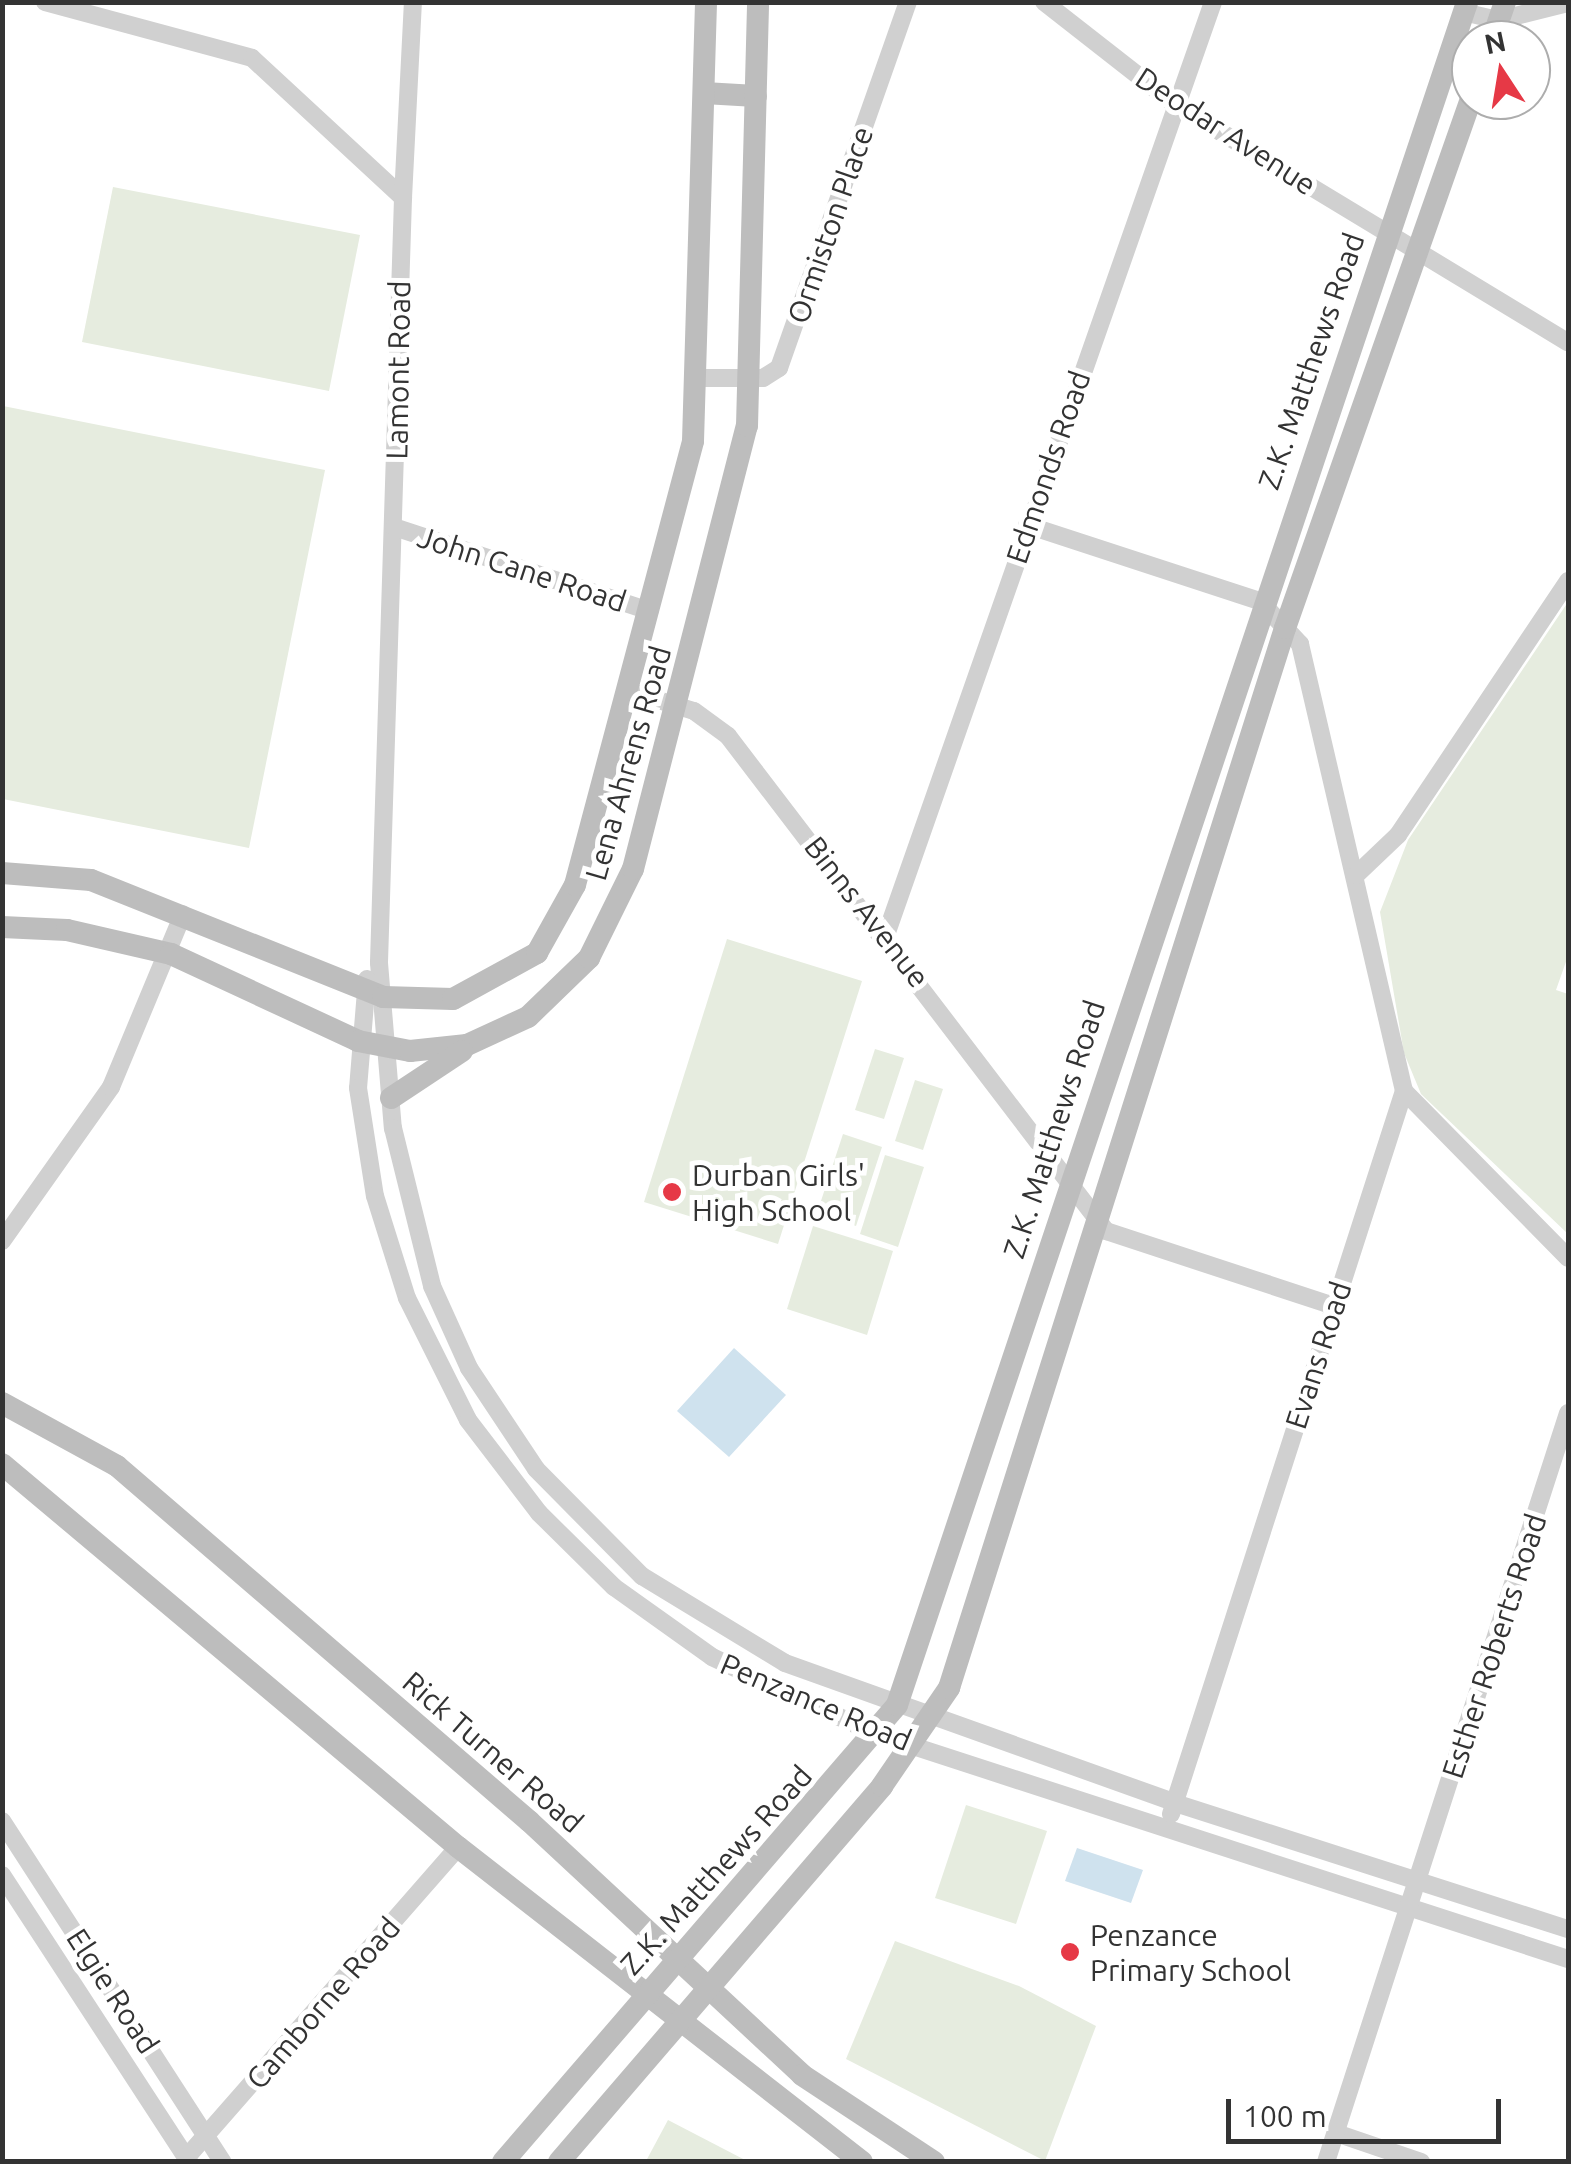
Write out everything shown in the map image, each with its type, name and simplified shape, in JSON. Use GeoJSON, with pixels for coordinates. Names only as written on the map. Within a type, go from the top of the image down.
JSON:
{"type":"FeatureCollection","features":[{"type":"Feature","properties":{"kind":"main road","name":"Lena Ahrens Road"},"geometry":{"type":"LineString","coordinates":[[2,873],[92,880],[384,997],[453,999],[537,953],[575,885],[693,441],[698,378],[706,2]]}},
{"type":"Feature","properties":{"kind":"main road","name":"Lena Ahrens Road"},"geometry":{"type":"LineString","coordinates":[[2,927],[67,930],[171,954],[358,1041],[386,1047],[482,1040],[528,1017],[588,958],[633,869],[748,426],[758,2]]}},
{"type":"Feature","properties":{"kind":"main road","name":"Z.K. Matthews Road"},"geometry":{"type":"LineString","coordinates":[[504,2162],[897,1705],[1260,601],[1465,7]]}},
{"type":"Feature","properties":{"kind":"main road"},"geometry":{"type":"LineString","coordinates":[[704,93],[756,96]]}},
{"type":"Feature","properties":{"kind":"main road"},"geometry":{"type":"LineString","coordinates":[[559,2162],[933,1718],[1018,1467],[1285,628],[1464,120]]}},
{"type":"Feature","properties":{"kind":"main road"},"geometry":{"type":"LineString","coordinates":[[1130,994],[1164,1005]]}},
{"type":"Feature","properties":{"kind":"main road"},"geometry":{"type":"LineString","coordinates":[[391,1098],[482,1040]]}},
{"type":"Feature","properties":{"kind":"main road","name":"Rick Turner Road"},"geometry":{"type":"LineString","coordinates":[[2,1403],[117,1466],[677,1958],[820,2090],[934,2162]]}},
{"type":"Feature","properties":{"kind":"main road"},"geometry":{"type":"LineString","coordinates":[[979,1456],[1018,1467]]}},
{"type":"Feature","properties":{"kind":"main road"},"geometry":{"type":"LineString","coordinates":[[2,1464],[458,1846],[644,1996],[862,2162]]}},
{"type":"Feature","properties":{"kind":"street"},"geometry":{"type":"LineString","coordinates":[[45,2],[252,58],[402,198]]}},
{"type":"Feature","properties":{"kind":"street","name":"Lamont Road"},"geometry":{"type":"LineString","coordinates":[[386,1047],[379,962],[402,198],[413,2]]}},
{"type":"Feature","properties":{"kind":"street","name":"Ormiston Place"},"geometry":{"type":"LineString","coordinates":[[749,379],[779,368],[789,348],[908,2]]}},
{"type":"Feature","properties":{"kind":"street","name":"Deodar Avenue"},"geometry":{"type":"LineString","coordinates":[[1044,2],[1176,105],[1568,342]]}},
{"type":"Feature","properties":{"kind":"street","name":"Edmonds Road"},"geometry":{"type":"LineString","coordinates":[[886,932],[1213,2]]}},
{"type":"Feature","properties":{"kind":"street"},"geometry":{"type":"LineString","coordinates":[[1502,20],[1568,2]]}},
{"type":"Feature","properties":{"kind":"street"},"geometry":{"type":"LineString","coordinates":[[1465,7],[1496,20]]}},
{"type":"Feature","properties":{"kind":"street"},"geometry":{"type":"LineString","coordinates":[[698,378],[749,379]]}},
{"type":"Feature","properties":{"kind":"street"},"geometry":{"type":"LineString","coordinates":[[1028,524],[1260,601],[1285,628],[1314,677],[1404,1091],[1568,1258]]}},
{"type":"Feature","properties":{"kind":"street","name":"John Cane Road"},"geometry":{"type":"LineString","coordinates":[[394,526],[650,612]]}},
{"type":"Feature","properties":{"kind":"street"},"geometry":{"type":"LineString","coordinates":[[1356,875],[1398,835],[1568,581]]}},
{"type":"Feature","properties":{"kind":"street","name":"Binns Avenue"},"geometry":{"type":"LineString","coordinates":[[626,690],[678,706],[728,736],[886,932],[1095,1220]]}},
{"type":"Feature","properties":{"kind":"street"},"geometry":{"type":"LineString","coordinates":[[2,1241],[111,1087],[171,954],[183,914]]}},
{"type":"Feature","properties":{"kind":"street"},"geometry":{"type":"LineString","coordinates":[[360,988],[379,962]]}},
{"type":"Feature","properties":{"kind":"street","name":"Penzance Road"},"geometry":{"type":"LineString","coordinates":[[360,988],[358,1041],[375,1196],[427,1346],[468,1420],[548,1524],[672,1630],[876,1734],[1568,1959]]}},
{"type":"Feature","properties":{"kind":"street","name":"Penzance Road"},"geometry":{"type":"LineString","coordinates":[[386,1047],[391,1098],[418,1240],[453,1334],[511,1434],[566,1505],[688,1608],[785,1663],[897,1705],[1175,1803],[1568,1929]]}},
{"type":"Feature","properties":{"kind":"street","name":"Evans Road"},"geometry":{"type":"LineString","coordinates":[[1165,1830],[1404,1091]]}},
{"type":"Feature","properties":{"kind":"street"},"geometry":{"type":"LineString","coordinates":[[1095,1220],[1119,1238],[1334,1306]]}},
{"type":"Feature","properties":{"kind":"street"},"geometry":{"type":"LineString","coordinates":[[427,1346],[453,1334]]}},
{"type":"Feature","properties":{"kind":"street","name":"Esther Roberts Road"},"geometry":{"type":"LineString","coordinates":[[1326,2162],[1562,1456],[1568,1413]]}},
{"type":"Feature","properties":{"kind":"street"},"geometry":{"type":"LineString","coordinates":[[548,1524],[566,1505]]}},
{"type":"Feature","properties":{"kind":"street"},"geometry":{"type":"LineString","coordinates":[[672,1630],[688,1608]]}},
{"type":"Feature","properties":{"kind":"street","name":"Elgie Road"},"geometry":{"type":"LineString","coordinates":[[2,1821],[8,1842],[223,2162]]}},
{"type":"Feature","properties":{"kind":"street","name":"Camborne Road"},"geometry":{"type":"LineString","coordinates":[[188,2160],[458,1846]]}},
{"type":"Feature","properties":{"kind":"street","name":"Elgie Road"},"geometry":{"type":"LineString","coordinates":[[2,1875],[188,2160]]}},
{"type":"Feature","properties":{"kind":"street"},"geometry":{"type":"LineString","coordinates":[[1336,2134],[1421,2162]]}},
{"type":"Feature","properties":{"kind":"shaded area"},"geometry":{"type":"Polygon","coordinates":[[[113,187],[360,235],[329,391],[82,342],[113,187]]]}},
{"type":"Feature","properties":{"kind":"shaded area"},"geometry":{"type":"Polygon","coordinates":[[[3,406],[325,470],[249,848],[3,799],[3,406]]]}},
{"type":"Feature","properties":{"kind":"shaded area"},"geometry":{"type":"Polygon","coordinates":[[[1568,602],[1568,956],[1556,990],[1568,994],[1568,1234],[1421,1094],[1404,1053],[1380,912],[1408,840],[1568,602]]]}},
{"type":"Feature","properties":{"kind":"shaded area"},"geometry":{"type":"Polygon","coordinates":[[[727,939],[862,981],[778,1244],[644,1202],[727,939]]]}},
{"type":"Feature","properties":{"kind":"shaded area"},"geometry":{"type":"Polygon","coordinates":[[[875,1049],[904,1058],[884,1119],[855,1110],[875,1049]]]}},
{"type":"Feature","properties":{"kind":"shaded area"},"geometry":{"type":"Polygon","coordinates":[[[915,1080],[943,1089],[923,1150],[895,1141],[915,1080]]]}},
{"type":"Feature","properties":{"kind":"shaded area"},"geometry":{"type":"Polygon","coordinates":[[[843,1134],[882,1147],[856,1226],[817,1213],[843,1134]]]}},
{"type":"Feature","properties":{"kind":"shaded area"},"geometry":{"type":"Polygon","coordinates":[[[885,1155],[924,1167],[898,1247],[860,1234],[885,1155]]]}},
{"type":"Feature","properties":{"kind":"shaded area"},"geometry":{"type":"Polygon","coordinates":[[[813,1226],[893,1251],[867,1335],[787,1309],[813,1226]]]}},
{"type":"Feature","properties":{"kind":"shaded area"},"geometry":{"type":"Polygon","coordinates":[[[966,1805],[1047,1831],[1016,1924],[935,1898],[966,1805]]]}},
{"type":"Feature","properties":{"kind":"shaded area"},"geometry":{"type":"Polygon","coordinates":[[[895,1941],[1019,1986],[1096,2026],[1045,2161],[846,2059],[895,1941]]]}},
{"type":"Feature","properties":{"kind":"shaded area"},"geometry":{"type":"Polygon","coordinates":[[[668,2120],[747,2161],[646,2161],[668,2120]]]}},
{"type":"Feature","properties":{"kind":"water"},"geometry":{"type":"Polygon","coordinates":[[[734,1348],[786,1395],[729,1457],[677,1411],[734,1348]]]}},
{"type":"Feature","properties":{"kind":"water"},"geometry":{"type":"Polygon","coordinates":[[[1077,1848],[1143,1870],[1131,1903],[1065,1881],[1077,1848]]]}},
{"type":"Feature","properties":{"kind":"place","name":"Durban Girls' High School"},"geometry":{"type":"Point","coordinates":[672,1192]}},
{"type":"Feature","properties":{"kind":"place","name":"Penzance Primary School"},"geometry":{"type":"Point","coordinates":[1070,1952]}}]}
